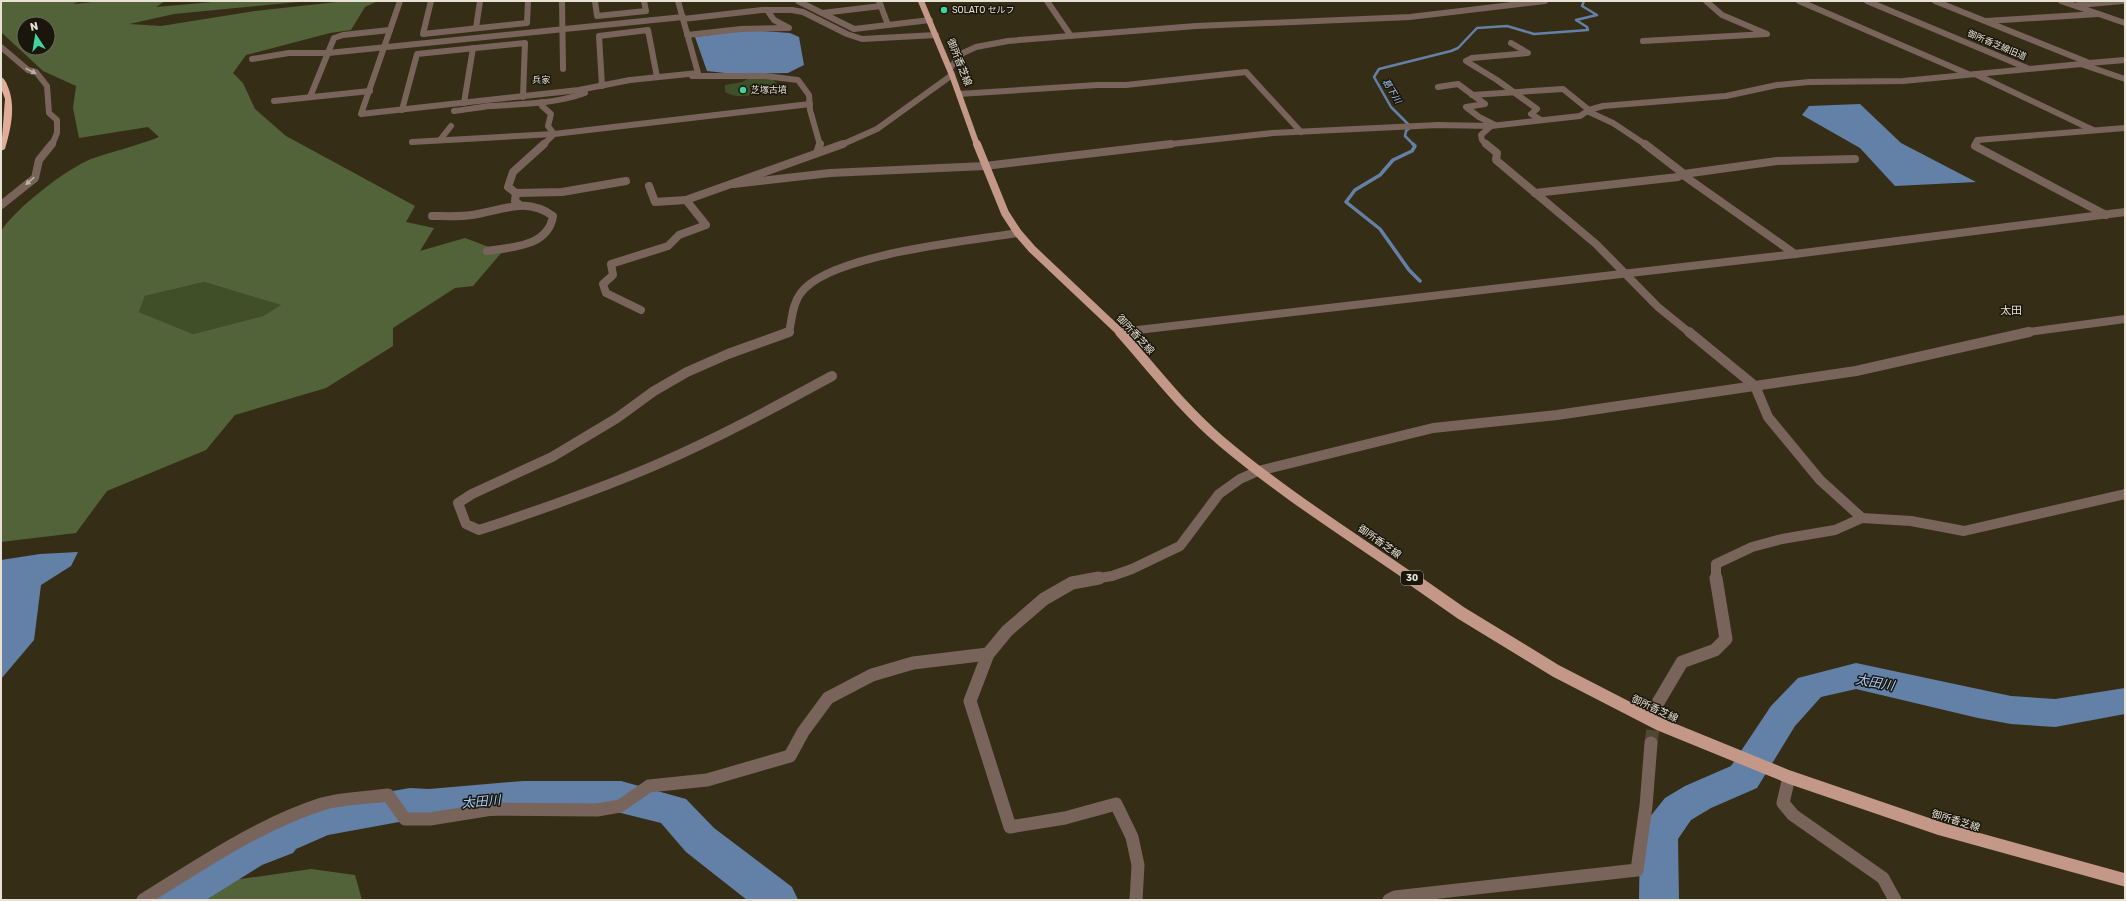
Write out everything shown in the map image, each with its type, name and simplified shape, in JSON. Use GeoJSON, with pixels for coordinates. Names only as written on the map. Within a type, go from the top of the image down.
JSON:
{"type":"FeatureCollection","features":[{"type":"Feature","properties":{"kind":"highway"},"geometry":{"type":"LineString","coordinates":[[1,79],[9,99],[7,128],[1,149]]}},
{"type":"Feature","properties":{"kind":"main road","name":"御所香芝線"},"geometry":{"type":"LineString","coordinates":[[921,1],[951,71],[985,166],[1005,213],[1018,233],[1032,249],[1120,332],[1188,410],[1220,440],[1258,471],[1461,613],[1556,671],[1659,724],[1789,777],[1941,829],[2125,880]]}},
{"type":"Feature","properties":{"kind":"street"},"geometry":{"type":"LineString","coordinates":[[400,1],[361,114],[523,97],[658,77],[698,73],[678,1]]}},
{"type":"Feature","properties":{"kind":"street"},"geometry":{"type":"LineString","coordinates":[[431,1],[423,34],[525,23]]}},
{"type":"Feature","properties":{"kind":"street"},"geometry":{"type":"LineString","coordinates":[[476,28],[480,1]]}},
{"type":"Feature","properties":{"kind":"street"},"geometry":{"type":"LineString","coordinates":[[523,97],[525,23],[528,1]]}},
{"type":"Feature","properties":{"kind":"street"},"geometry":{"type":"LineString","coordinates":[[562,1],[562,69]]}},
{"type":"Feature","properties":{"kind":"street"},"geometry":{"type":"LineString","coordinates":[[595,1],[597,16],[646,11],[644,1]]}},
{"type":"Feature","properties":{"kind":"street"},"geometry":{"type":"LineString","coordinates":[[798,1],[854,29],[930,20]]}},
{"type":"Feature","properties":{"kind":"street"},"geometry":{"type":"LineString","coordinates":[[1047,1],[1071,36]]}},
{"type":"Feature","properties":{"kind":"street"},"geometry":{"type":"LineString","coordinates":[[649,186],[654,202],[686,200],[856,139],[877,129],[951,71],[963,54],[988,44],[1196,26],[1410,17],[1545,1]]}},
{"type":"Feature","properties":{"kind":"street"},"geometry":{"type":"LineString","coordinates":[[1643,41],[1767,34],[1722,14],[1706,1]]}},
{"type":"Feature","properties":{"kind":"street"},"geometry":{"type":"LineString","coordinates":[[1799,1],[1973,74],[2093,130]]}},
{"type":"Feature","properties":{"kind":"street","name":"御所香芝線旧道"},"geometry":{"type":"LineString","coordinates":[[1867,1],[2029,69],[2081,64],[2091,66],[2125,79]]}},
{"type":"Feature","properties":{"kind":"street"},"geometry":{"type":"LineString","coordinates":[[1935,1],[1984,22],[2091,63]]}},
{"type":"Feature","properties":{"kind":"street"},"geometry":{"type":"LineString","coordinates":[[2061,1],[2125,23]]}},
{"type":"Feature","properties":{"kind":"street"},"geometry":{"type":"LineString","coordinates":[[2074,6],[2123,1]]}},
{"type":"Feature","properties":{"kind":"street"},"geometry":{"type":"LineString","coordinates":[[822,13],[880,4],[888,25]]}},
{"type":"Feature","properties":{"kind":"street"},"geometry":{"type":"LineString","coordinates":[[688,35],[741,29],[789,28],[774,20],[767,10]]}},
{"type":"Feature","properties":{"kind":"street"},"geometry":{"type":"LineString","coordinates":[[252,59],[289,53],[328,53],[767,10],[802,12],[852,36],[862,39],[936,35]]}},
{"type":"Feature","properties":{"kind":"street"},"geometry":{"type":"LineString","coordinates":[[1984,22],[2098,14]]}},
{"type":"Feature","properties":{"kind":"street"},"geometry":{"type":"LineString","coordinates":[[310,97],[334,38],[337,36],[390,30]]}},
{"type":"Feature","properties":{"kind":"street"},"geometry":{"type":"LineString","coordinates":[[602,86],[599,36],[648,30],[658,77]]}},
{"type":"Feature","properties":{"kind":"street"},"geometry":{"type":"LineString","coordinates":[[402,110],[417,54],[524,43]]}},
{"type":"Feature","properties":{"kind":"street"},"geometry":{"type":"LineString","coordinates":[[1511,43],[1528,53],[1472,58],[1466,61],[1537,109],[1531,114],[1541,120]]}},
{"type":"Feature","properties":{"kind":"street"},"geometry":{"type":"LineString","coordinates":[[1,47],[28,70],[36,72],[47,86],[49,113],[57,120],[57,133],[52,144],[39,160],[35,178],[1,205]]}},
{"type":"Feature","properties":{"kind":"street"},"geometry":{"type":"LineString","coordinates":[[464,103],[473,48]]}},
{"type":"Feature","properties":{"kind":"street"},"geometry":{"type":"LineString","coordinates":[[2081,64],[2125,60]]}},
{"type":"Feature","properties":{"kind":"street"},"geometry":{"type":"LineString","coordinates":[[734,184],[830,174],[985,166],[1216,138],[1438,124],[1494,126],[1580,116],[1588,111],[1603,106],[1726,96],[1777,85],[1796,83],[1903,81],[2029,69]]}},
{"type":"Feature","properties":{"kind":"street"},"geometry":{"type":"LineString","coordinates":[[959,94],[1097,85],[1126,85],[1246,72],[1301,132]]}},
{"type":"Feature","properties":{"kind":"street"},"geometry":{"type":"LineString","coordinates":[[440,111],[498,106],[514,107],[564,100],[589,91],[619,85],[703,75],[765,76],[798,80],[809,95],[820,143],[817,153]]}},
{"type":"Feature","properties":{"kind":"street"},"geometry":{"type":"LineString","coordinates":[[1438,87],[1458,84],[1485,104],[1466,107],[1494,126]]}},
{"type":"Feature","properties":{"kind":"street"},"geometry":{"type":"LineString","coordinates":[[1472,95],[1563,89],[1576,99],[1582,107],[1630,133],[1683,175],[1745,216],[1795,254]]}},
{"type":"Feature","properties":{"kind":"street"},"geometry":{"type":"LineString","coordinates":[[274,101],[370,91]]}},
{"type":"Feature","properties":{"kind":"street"},"geometry":{"type":"LineString","coordinates":[[542,102],[542,106],[551,114],[548,126],[554,134]]}},
{"type":"Feature","properties":{"kind":"street"},"geometry":{"type":"LineString","coordinates":[[412,142],[554,134],[810,104]]}},
{"type":"Feature","properties":{"kind":"street"},"geometry":{"type":"LineString","coordinates":[[440,140],[451,126]]}},
{"type":"Feature","properties":{"kind":"street"},"geometry":{"type":"LineString","coordinates":[[1494,126],[1481,135],[1482,140],[1497,153],[1496,160],[1596,244],[1658,307],[1755,386],[1768,417],[1820,480],[1862,518]]}},
{"type":"Feature","properties":{"kind":"street"},"geometry":{"type":"LineString","coordinates":[[2106,215],[1975,146],[1976,140],[2125,128]]}},
{"type":"Feature","properties":{"kind":"street"},"geometry":{"type":"LineString","coordinates":[[554,134],[513,172],[508,187],[516,193],[574,191],[626,181]]}},
{"type":"Feature","properties":{"kind":"street"},"geometry":{"type":"LineString","coordinates":[[1535,193],[1678,178],[1683,175],[1777,161],[1855,159]]}},
{"type":"Feature","properties":{"kind":"street"},"geometry":{"type":"LineString","coordinates":[[516,193],[515,201],[520,206]]}},
{"type":"Feature","properties":{"kind":"street"},"geometry":{"type":"LineString","coordinates":[[641,310],[606,294],[603,284],[613,275],[610,264],[668,246],[679,235],[706,225],[686,200]]}},
{"type":"Feature","properties":{"kind":"street"},"geometry":{"type":"LineString","coordinates":[[432,216],[471,215],[520,206],[542,207],[553,216],[553,222],[547,235],[532,242],[487,251]]}},
{"type":"Feature","properties":{"kind":"street"},"geometry":{"type":"LineString","coordinates":[[1120,332],[1795,254],[2125,212]]}},
{"type":"Feature","properties":{"kind":"street"},"geometry":{"type":"LineString","coordinates":[[832,376],[757,417],[634,474],[532,512],[479,530],[466,524],[460,509],[458,503],[472,494],[552,457],[617,418],[654,391],[687,372],[789,332],[798,297],[803,290],[841,266],[926,247],[1018,233]]}},
{"type":"Feature","properties":{"kind":"street"},"geometry":{"type":"LineString","coordinates":[[1136,900],[1138,865],[1132,837],[1116,804],[1065,818],[1010,827],[970,701],[988,654],[1007,631],[1044,599],[1072,583],[1119,574],[1180,546],[1220,494],[1240,479],[1258,471],[1434,428],[1557,415],[1856,371],[2013,334],[2125,319]]}},
{"type":"Feature","properties":{"kind":"street"},"geometry":{"type":"LineString","coordinates":[[1656,706],[1682,662],[1715,650],[1726,639],[1716,578],[1716,564],[1752,547],[1782,539],[1835,530],[1862,518],[1911,521],[1964,531],[2125,494]]}},
{"type":"Feature","properties":{"kind":"street"},"geometry":{"type":"LineString","coordinates":[[143,900],[237,842],[323,804],[388,795],[405,819],[430,819],[492,809],[597,810],[620,806],[650,786],[706,780],[790,756],[803,732],[828,698],[872,675],[913,663],[988,654]]}},
{"type":"Feature","properties":{"kind":"street"},"geometry":{"type":"LineString","coordinates":[[1389,900],[1395,897],[1637,870],[1646,806],[1651,743]]}},
{"type":"Feature","properties":{"kind":"street"},"geometry":{"type":"LineString","coordinates":[[1789,777],[1784,803],[1793,815],[1883,878],[1895,900]]}},
{"type":"Feature","properties":{"kind":"green space"},"geometry":{"type":"Polygon","coordinates":[[[1,1],[80,1],[73,4],[103,1],[165,1],[156,7],[224,1],[309,1],[174,14],[129,24],[161,26],[255,11],[346,1],[378,1],[365,7],[351,30],[330,33],[246,55],[233,73],[243,83],[255,109],[286,136],[415,206],[406,222],[434,228],[420,251],[465,238],[502,252],[473,286],[455,288],[393,328],[393,346],[326,388],[235,415],[206,450],[107,491],[76,533],[1,542],[1,231],[18,211],[29,201],[68,171],[99,156],[159,137],[148,127],[79,138],[73,108],[76,86],[43,71],[27,56],[56,56],[56,16],[16,16],[16,46],[1,32],[1,1]],[[204,282],[145,296],[139,312],[193,334],[263,316],[281,305],[204,282]]]}},
{"type":"Feature","properties":{"kind":"green space"},"geometry":{"type":"Polygon","coordinates":[[[751,77],[773,79],[776,83],[758,93],[751,95],[738,96],[725,92],[725,85],[742,82],[751,77]]]}},
{"type":"Feature","properties":{"kind":"green space"},"geometry":{"type":"Polygon","coordinates":[[[204,282],[282,305],[263,316],[193,334],[139,312],[145,296],[204,282]]]}},
{"type":"Feature","properties":{"kind":"green space"},"geometry":{"type":"Polygon","coordinates":[[[311,869],[355,875],[362,900],[184,900],[220,882],[311,869]]]}},
{"type":"Feature","properties":{"kind":"water"},"geometry":{"type":"Polygon","coordinates":[[[748,30],[790,33],[799,37],[804,65],[788,73],[734,74],[707,71],[695,37],[748,30]]]}},
{"type":"Feature","properties":{"kind":"water"},"geometry":{"type":"Polygon","coordinates":[[[1860,104],[1901,143],[1976,182],[1895,186],[1860,148],[1802,115],[1809,106],[1860,104]]]}},
{"type":"Feature","properties":{"kind":"water"},"geometry":{"type":"Polygon","coordinates":[[[78,552],[71,566],[41,585],[34,640],[1,679],[1,560],[40,554],[78,552]]]}},
{"type":"Feature","properties":{"kind":"waterway","name":"葛下川"},"geometry":{"type":"LineString","coordinates":[[1420,281],[1409,270],[1380,229],[1346,202],[1355,190],[1380,175],[1393,160],[1412,151],[1415,146],[1405,136],[1406,131],[1411,127],[1391,107],[1374,77],[1379,69],[1458,48],[1477,28],[1507,26],[1534,34],[1588,30],[1587,27],[1576,20],[1597,15],[1582,6],[1584,1]]}},
{"type":"Feature","properties":{"kind":"waterway","name":"太田川"},"geometry":{"type":"LineString","coordinates":[[1659,900],[1659,835],[1678,809],[1698,797],[1744,777],[1783,716],[1810,687],[1856,676],[1978,704],[2011,710],[2055,713],[2125,701]]}},
{"type":"Feature","properties":{"kind":"waterway","name":"太田川"},"geometry":{"type":"LineString","coordinates":[[171,900],[248,853],[279,841],[282,837],[323,819],[410,804],[429,805],[523,797],[621,797],[673,810],[700,840],[778,900]]}},
{"type":"Feature","properties":{"kind":"tunnel"},"geometry":{"type":"LineString","coordinates":[[1651,743],[1656,706]]}},
{"type":"Feature","properties":{"kind":"place","name":"SOLATO セルフ"},"geometry":{"type":"Point","coordinates":[944,10]}},
{"type":"Feature","properties":{"kind":"place","name":"芝塚古墳"},"geometry":{"type":"Point","coordinates":[743,90]}},
{"type":"Feature","properties":{"kind":"district","name":"兵家"},"geometry":{"type":"Point","coordinates":[541,80]}},
{"type":"Feature","properties":{"kind":"district","name":"太田"},"geometry":{"type":"Point","coordinates":[2011,310]}}]}
